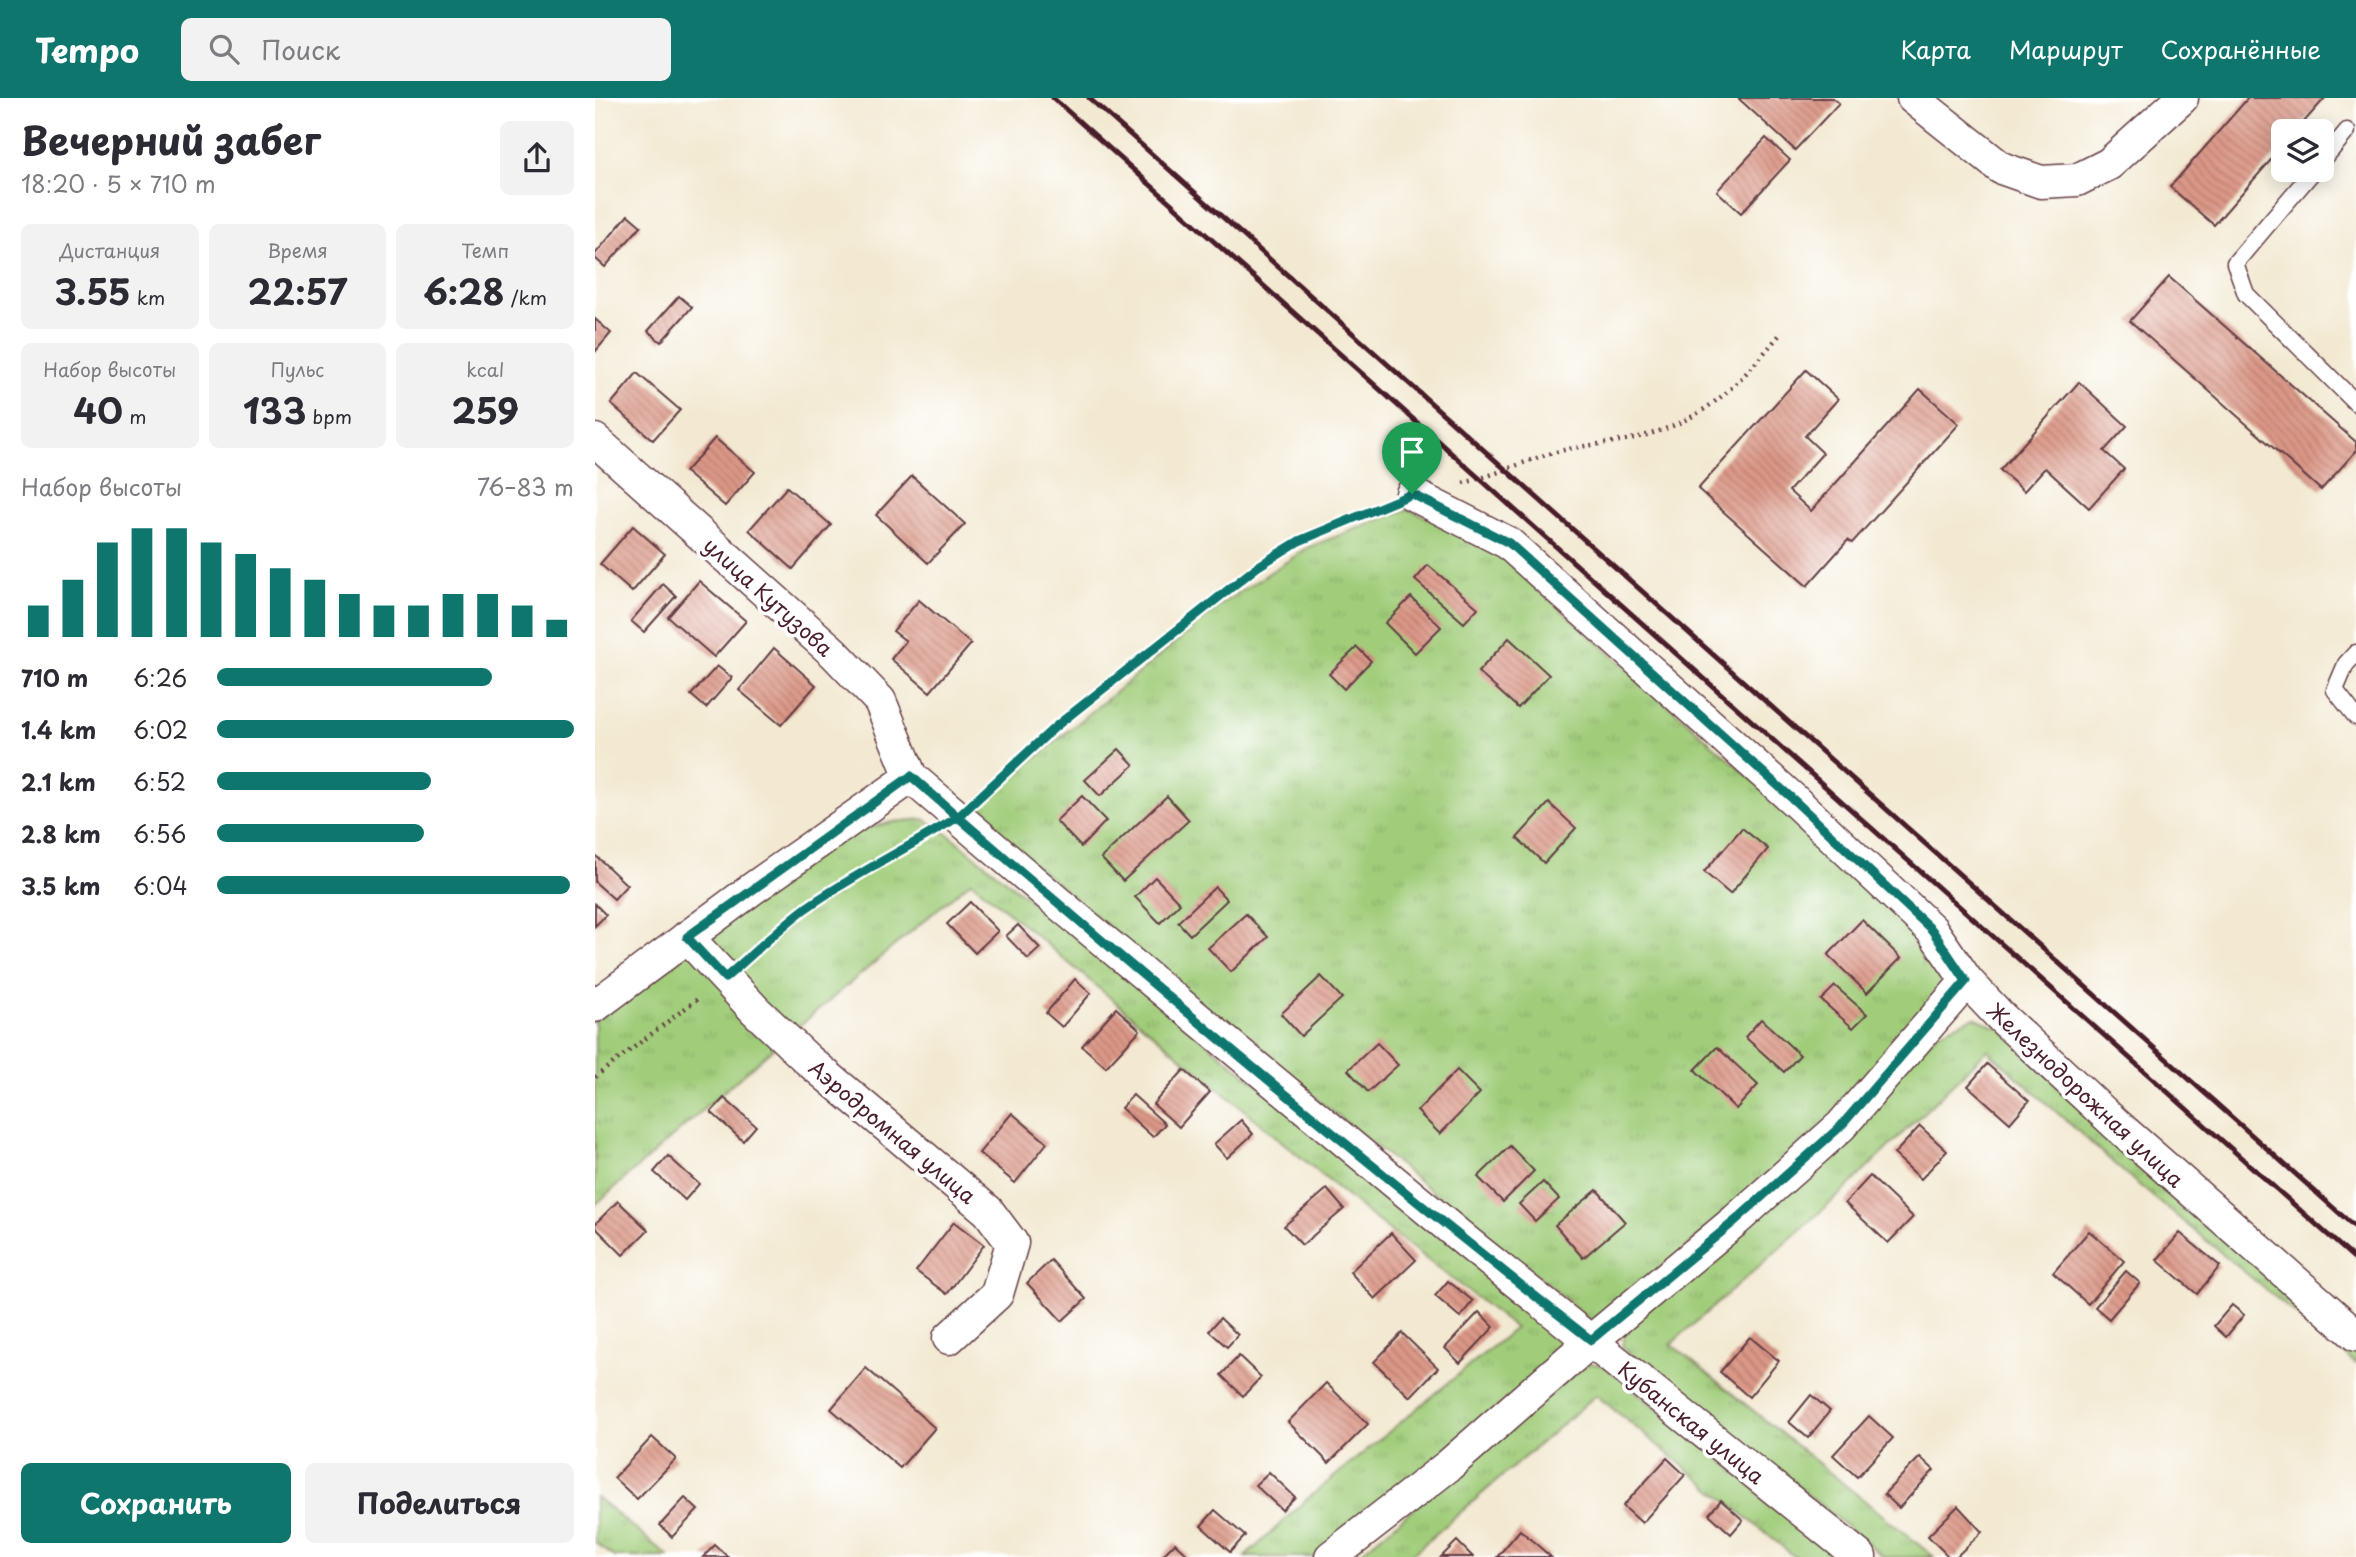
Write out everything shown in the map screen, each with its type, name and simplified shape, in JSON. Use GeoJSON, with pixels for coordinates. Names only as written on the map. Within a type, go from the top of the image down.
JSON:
{"type":"FeatureCollection","features":[{"type":"Feature","properties":{"kind":"street"},"geometry":{"type":"LineString","coordinates":[[1913,98],[2001,168],[2041,182],[2077,180],[2109,164],[2182,98]]}},
{"type":"Feature","properties":{"kind":"street","name":"улица Кутузова"},"geometry":{"type":"LineString","coordinates":[[595,440],[834,653],[880,701],[911,776]]}},
{"type":"Feature","properties":{"kind":"street","name":"Железнодорожная улица"},"geometry":{"type":"LineString","coordinates":[[1412,494],[1509,543],[1796,802],[1932,930],[1966,981],[2002,1018],[2118,1126],[2356,1335]]}},
{"type":"Feature","properties":{"kind":"street"},"geometry":{"type":"LineString","coordinates":[[595,1006],[911,776]]}},
{"type":"Feature","properties":{"kind":"street","name":"Кубанская улица"},"geometry":{"type":"LineString","coordinates":[[911,776],[1078,920],[1468,1243],[1860,1557]]}},
{"type":"Feature","properties":{"kind":"street","name":"Аэродромная улица"},"geometry":{"type":"LineString","coordinates":[[687,937],[808,1060],[988,1211],[1012,1242],[997,1294],[949,1338]]}},
{"type":"Feature","properties":{"kind":"street"},"geometry":{"type":"LineString","coordinates":[[1331,1557],[1448,1466],[1591,1340],[1736,1220],[1841,1126],[1966,981]]}},
{"type":"Feature","properties":{"kind":"lane"},"geometry":{"type":"LineString","coordinates":[[2334,146],[2347,131]]}},
{"type":"Feature","properties":{"kind":"lane"},"geometry":{"type":"LineString","coordinates":[[2304,182],[2235,263],[2246,294],[2356,403]]}},
{"type":"Feature","properties":{"kind":"lane"},"geometry":{"type":"LineString","coordinates":[[2356,653],[2346,664],[2335,690],[2356,717]]}},
{"type":"Feature","properties":{"kind":"path"},"geometry":{"type":"LineString","coordinates":[[595,1077],[725,978],[804,909],[856,875],[922,840],[958,817],[1055,727],[1257,567],[1299,541],[1412,494],[1480,479],[1562,451],[1643,436],[1696,416],[1738,383],[1782,332]]}},
{"type":"Feature","properties":{"kind":"green space"},"geometry":{"type":"Polygon","coordinates":[[[1408,509],[1485,542],[1926,934],[1950,976],[1833,1116],[1597,1327],[1559,1293],[1297,1083],[972,813],[1223,603],[1309,547],[1408,509]]]}},
{"type":"Feature","properties":{"kind":"green space"},"geometry":{"type":"Polygon","coordinates":[[[924,819],[952,837],[1558,1327],[1562,1355],[1315,1557],[1245,1557],[1306,1500],[1515,1328],[1366,1212],[971,881],[772,1049],[595,1205],[595,1020],[850,832],[893,822],[924,819]]]}},
{"type":"Feature","properties":{"kind":"green space"},"geometry":{"type":"Polygon","coordinates":[[[1974,1017],[2001,1029],[2356,1347],[2356,1364],[2127,1175],[1987,1050],[1844,1191],[1671,1344],[1934,1557],[1884,1557],[1622,1346],[1627,1328],[1939,1032],[1974,1017]]]}},
{"type":"Feature","properties":{"kind":"green space"},"geometry":{"type":"Polygon","coordinates":[[[1587,1363],[1603,1365],[1842,1557],[1795,1557],[1596,1395],[1409,1557],[1356,1557],[1587,1363]]]}},
{"type":"Feature","properties":{"kind":"green space"},"geometry":{"type":"Polygon","coordinates":[[[595,1496],[669,1557],[614,1557],[595,1542],[595,1496]]]}},
{"type":"Feature","properties":{"kind":"building"},"geometry":{"type":"Polygon","coordinates":[[[1738,98],[1833,98],[1839,103],[1795,150],[1738,98]]]}},
{"type":"Feature","properties":{"kind":"building"},"geometry":{"type":"Polygon","coordinates":[[[2248,98],[2325,98],[2307,119],[2271,119],[2271,160],[2214,225],[2170,187],[2248,98]]]}},
{"type":"Feature","properties":{"kind":"building"},"geometry":{"type":"Polygon","coordinates":[[[1766,138],[1790,160],[1741,213],[1717,191],[1766,138]]]}},
{"type":"Feature","properties":{"kind":"building"},"geometry":{"type":"Polygon","coordinates":[[[628,215],[641,226],[605,267],[595,258],[595,254],[628,215]]]}},
{"type":"Feature","properties":{"kind":"building"},"geometry":{"type":"Polygon","coordinates":[[[2169,277],[2356,442],[2356,451],[2321,490],[2130,321],[2169,277]]]}},
{"type":"Feature","properties":{"kind":"building"},"geometry":{"type":"Polygon","coordinates":[[[679,296],[692,307],[661,342],[648,331],[679,296]]]}},
{"type":"Feature","properties":{"kind":"building"},"geometry":{"type":"Polygon","coordinates":[[[595,319],[611,333],[595,352],[595,319]]]}},
{"type":"Feature","properties":{"kind":"building"},"geometry":{"type":"Polygon","coordinates":[[[1806,370],[1838,399],[1805,436],[1823,453],[1789,491],[1811,511],[1920,389],[1959,424],[1852,543],[1848,540],[1807,586],[1698,489],[1806,370]]]}},
{"type":"Feature","properties":{"kind":"building"},"geometry":{"type":"Polygon","coordinates":[[[637,373],[680,410],[653,440],[611,404],[637,373]]]}},
{"type":"Feature","properties":{"kind":"building"},"geometry":{"type":"Polygon","coordinates":[[[2079,382],[2127,426],[2104,451],[2124,469],[2089,508],[2045,468],[2024,491],[2000,470],[2079,382]]]}},
{"type":"Feature","properties":{"kind":"building"},"geometry":{"type":"Polygon","coordinates":[[[715,438],[755,472],[725,506],[685,472],[715,438]]]}},
{"type":"Feature","properties":{"kind":"building"},"geometry":{"type":"Polygon","coordinates":[[[912,476],[965,524],[928,563],[876,515],[912,476]]]}},
{"type":"Feature","properties":{"kind":"building"},"geometry":{"type":"Polygon","coordinates":[[[787,487],[831,525],[793,569],[749,530],[787,487]]]}},
{"type":"Feature","properties":{"kind":"building"},"geometry":{"type":"Polygon","coordinates":[[[633,526],[665,554],[632,592],[600,564],[633,526]]]}},
{"type":"Feature","properties":{"kind":"building"},"geometry":{"type":"Polygon","coordinates":[[[1428,565],[1478,608],[1464,623],[1415,580],[1428,565]]]}},
{"type":"Feature","properties":{"kind":"building"},"geometry":{"type":"Polygon","coordinates":[[[699,581],[746,621],[714,657],[668,617],[699,581]]]}},
{"type":"Feature","properties":{"kind":"building"},"geometry":{"type":"Polygon","coordinates":[[[663,584],[676,596],[644,632],[631,621],[663,584]]]}},
{"type":"Feature","properties":{"kind":"building"},"geometry":{"type":"Polygon","coordinates":[[[1411,597],[1441,627],[1415,653],[1385,623],[1411,597]]]}},
{"type":"Feature","properties":{"kind":"building"},"geometry":{"type":"Polygon","coordinates":[[[919,600],[971,644],[930,692],[891,659],[906,641],[893,631],[919,600]]]}},
{"type":"Feature","properties":{"kind":"building"},"geometry":{"type":"Polygon","coordinates":[[[1509,638],[1549,675],[1518,708],[1478,672],[1509,638]]]}},
{"type":"Feature","properties":{"kind":"building"},"geometry":{"type":"Polygon","coordinates":[[[1357,647],[1371,661],[1344,689],[1329,674],[1357,647]]]}},
{"type":"Feature","properties":{"kind":"building"},"geometry":{"type":"Polygon","coordinates":[[[774,648],[816,685],[781,725],[739,690],[774,648]]]}},
{"type":"Feature","properties":{"kind":"building"},"geometry":{"type":"Polygon","coordinates":[[[717,666],[732,678],[706,708],[691,695],[717,666]]]}},
{"type":"Feature","properties":{"kind":"building"},"geometry":{"type":"Polygon","coordinates":[[[1119,749],[1134,765],[1100,796],[1085,780],[1119,749]]]}},
{"type":"Feature","properties":{"kind":"building"},"geometry":{"type":"Polygon","coordinates":[[[1082,796],[1106,821],[1081,847],[1056,821],[1082,796]]]}},
{"type":"Feature","properties":{"kind":"building"},"geometry":{"type":"Polygon","coordinates":[[[1167,796],[1189,820],[1123,881],[1101,858],[1167,796]]]}},
{"type":"Feature","properties":{"kind":"building"},"geometry":{"type":"Polygon","coordinates":[[[1549,803],[1576,828],[1544,863],[1517,838],[1549,803]]]}},
{"type":"Feature","properties":{"kind":"building"},"geometry":{"type":"Polygon","coordinates":[[[1742,828],[1768,849],[1730,894],[1704,872],[1742,828]]]}},
{"type":"Feature","properties":{"kind":"building"},"geometry":{"type":"Polygon","coordinates":[[[595,855],[627,885],[614,899],[595,882],[595,855]]]}},
{"type":"Feature","properties":{"kind":"building"},"geometry":{"type":"Polygon","coordinates":[[[1155,877],[1180,903],[1160,923],[1135,897],[1155,877]]]}},
{"type":"Feature","properties":{"kind":"building"},"geometry":{"type":"Polygon","coordinates":[[[1215,887],[1227,900],[1190,935],[1178,922],[1215,887]]]}},
{"type":"Feature","properties":{"kind":"building"},"geometry":{"type":"Polygon","coordinates":[[[970,902],[998,931],[975,953],[947,924],[970,902]]]}},
{"type":"Feature","properties":{"kind":"building"},"geometry":{"type":"Polygon","coordinates":[[[595,904],[606,915],[595,926],[595,904]]]}},
{"type":"Feature","properties":{"kind":"building"},"geometry":{"type":"Polygon","coordinates":[[[1246,914],[1268,937],[1231,972],[1208,948],[1246,914]]]}},
{"type":"Feature","properties":{"kind":"building"},"geometry":{"type":"Polygon","coordinates":[[[1862,920],[1901,958],[1867,993],[1828,955],[1862,920]]]}},
{"type":"Feature","properties":{"kind":"building"},"geometry":{"type":"Polygon","coordinates":[[[1018,925],[1040,948],[1028,959],[1006,936],[1018,925]]]}},
{"type":"Feature","properties":{"kind":"building"},"geometry":{"type":"Polygon","coordinates":[[[1321,976],[1342,998],[1301,1036],[1281,1014],[1321,976]]]}},
{"type":"Feature","properties":{"kind":"building"},"geometry":{"type":"Polygon","coordinates":[[[1075,979],[1091,993],[1062,1027],[1046,1013],[1075,979]]]}},
{"type":"Feature","properties":{"kind":"building"},"geometry":{"type":"Polygon","coordinates":[[[1835,986],[1867,1014],[1853,1028],[1821,1000],[1835,986]]]}},
{"type":"Feature","properties":{"kind":"building"},"geometry":{"type":"Polygon","coordinates":[[[1116,1008],[1140,1030],[1106,1067],[1082,1046],[1116,1008]]]}},
{"type":"Feature","properties":{"kind":"building"},"geometry":{"type":"Polygon","coordinates":[[[1761,1019],[1800,1055],[1784,1072],[1745,1037],[1761,1019]]]}},
{"type":"Feature","properties":{"kind":"building"},"geometry":{"type":"Polygon","coordinates":[[[1377,1043],[1398,1065],[1368,1092],[1348,1070],[1377,1043]]]}},
{"type":"Feature","properties":{"kind":"building"},"geometry":{"type":"Polygon","coordinates":[[[1717,1047],[1758,1085],[1736,1109],[1695,1070],[1717,1047]]]}},
{"type":"Feature","properties":{"kind":"building"},"geometry":{"type":"Polygon","coordinates":[[[1987,1064],[2029,1101],[2010,1123],[1968,1086],[1987,1064]]]}},
{"type":"Feature","properties":{"kind":"building"},"geometry":{"type":"Polygon","coordinates":[[[1184,1070],[1210,1092],[1179,1127],[1153,1104],[1184,1070]]]}},
{"type":"Feature","properties":{"kind":"building"},"geometry":{"type":"Polygon","coordinates":[[[1457,1070],[1480,1093],[1440,1134],[1417,1111],[1457,1070]]]}},
{"type":"Feature","properties":{"kind":"building"},"geometry":{"type":"Polygon","coordinates":[[[1133,1095],[1165,1124],[1153,1137],[1121,1108],[1133,1095]]]}},
{"type":"Feature","properties":{"kind":"building"},"geometry":{"type":"Polygon","coordinates":[[[724,1098],[756,1126],[743,1141],[711,1112],[724,1098]]]}},
{"type":"Feature","properties":{"kind":"building"},"geometry":{"type":"Polygon","coordinates":[[[1012,1113],[1047,1143],[1015,1183],[979,1153],[1012,1113]]]}},
{"type":"Feature","properties":{"kind":"building"},"geometry":{"type":"Polygon","coordinates":[[[1241,1120],[1253,1134],[1227,1158],[1214,1144],[1241,1120]]]}},
{"type":"Feature","properties":{"kind":"building"},"geometry":{"type":"Polygon","coordinates":[[[1920,1126],[1947,1151],[1921,1179],[1894,1154],[1920,1126]]]}},
{"type":"Feature","properties":{"kind":"building"},"geometry":{"type":"Polygon","coordinates":[[[1510,1146],[1534,1171],[1503,1202],[1478,1177],[1510,1146]]]}},
{"type":"Feature","properties":{"kind":"building"},"geometry":{"type":"Polygon","coordinates":[[[668,1156],[699,1184],[685,1200],[654,1172],[668,1156]]]}},
{"type":"Feature","properties":{"kind":"building"},"geometry":{"type":"Polygon","coordinates":[[[1870,1176],[1913,1217],[1888,1243],[1845,1203],[1870,1176]]]}},
{"type":"Feature","properties":{"kind":"building"},"geometry":{"type":"Polygon","coordinates":[[[1543,1182],[1559,1199],[1535,1221],[1519,1204],[1543,1182]]]}},
{"type":"Feature","properties":{"kind":"building"},"geometry":{"type":"Polygon","coordinates":[[[1327,1189],[1344,1209],[1302,1245],[1284,1226],[1327,1189]]]}},
{"type":"Feature","properties":{"kind":"building"},"geometry":{"type":"Polygon","coordinates":[[[1597,1190],[1625,1222],[1583,1258],[1555,1225],[1597,1190]]]}},
{"type":"Feature","properties":{"kind":"building"},"geometry":{"type":"Polygon","coordinates":[[[618,1201],[648,1230],[623,1255],[595,1227],[618,1201]]]}},
{"type":"Feature","properties":{"kind":"building"},"geometry":{"type":"Polygon","coordinates":[[[954,1222],[984,1245],[947,1294],[916,1271],[954,1222]]]}},
{"type":"Feature","properties":{"kind":"building"},"geometry":{"type":"Polygon","coordinates":[[[2089,1231],[2124,1261],[2088,1304],[2053,1273],[2089,1231]]]}},
{"type":"Feature","properties":{"kind":"building"},"geometry":{"type":"Polygon","coordinates":[[[1391,1233],[1416,1260],[1375,1299],[1350,1272],[1391,1233]]]}},
{"type":"Feature","properties":{"kind":"building"},"geometry":{"type":"Polygon","coordinates":[[[2180,1233],[2220,1266],[2197,1294],[2157,1260],[2180,1233]]]}},
{"type":"Feature","properties":{"kind":"building"},"geometry":{"type":"Polygon","coordinates":[[[1051,1260],[1086,1299],[1062,1321],[1027,1283],[1051,1260]]]}},
{"type":"Feature","properties":{"kind":"building"},"geometry":{"type":"Polygon","coordinates":[[[2126,1271],[2140,1283],[2109,1319],[2095,1307],[2126,1271]]]}},
{"type":"Feature","properties":{"kind":"building"},"geometry":{"type":"Polygon","coordinates":[[[1448,1281],[1473,1301],[1460,1317],[1435,1296],[1448,1281]]]}},
{"type":"Feature","properties":{"kind":"building"},"geometry":{"type":"Polygon","coordinates":[[[2232,1305],[2244,1315],[2226,1337],[2214,1326],[2232,1305]]]}},
{"type":"Feature","properties":{"kind":"building"},"geometry":{"type":"Polygon","coordinates":[[[1479,1312],[1494,1327],[1460,1363],[1445,1348],[1479,1312]]]}},
{"type":"Feature","properties":{"kind":"building"},"geometry":{"type":"Polygon","coordinates":[[[1220,1318],[1238,1335],[1227,1347],[1209,1331],[1220,1318]]]}},
{"type":"Feature","properties":{"kind":"building"},"geometry":{"type":"Polygon","coordinates":[[[1402,1333],[1438,1368],[1410,1397],[1374,1362],[1402,1333]]]}},
{"type":"Feature","properties":{"kind":"building"},"geometry":{"type":"Polygon","coordinates":[[[1750,1337],[1779,1361],[1749,1397],[1720,1372],[1750,1337]]]}},
{"type":"Feature","properties":{"kind":"building"},"geometry":{"type":"Polygon","coordinates":[[[1239,1356],[1261,1377],[1243,1396],[1221,1375],[1239,1356]]]}},
{"type":"Feature","properties":{"kind":"building"},"geometry":{"type":"Polygon","coordinates":[[[866,1368],[935,1428],[900,1468],[831,1409],[866,1368]]]}},
{"type":"Feature","properties":{"kind":"building"},"geometry":{"type":"Polygon","coordinates":[[[1326,1383],[1368,1424],[1329,1463],[1288,1422],[1326,1383]]]}},
{"type":"Feature","properties":{"kind":"building"},"geometry":{"type":"Polygon","coordinates":[[[1811,1395],[1830,1411],[1808,1438],[1789,1422],[1811,1395]]]}},
{"type":"Feature","properties":{"kind":"building"},"geometry":{"type":"Polygon","coordinates":[[[1869,1416],[1893,1438],[1857,1477],[1833,1455],[1869,1416]]]}},
{"type":"Feature","properties":{"kind":"building"},"geometry":{"type":"Polygon","coordinates":[[[652,1437],[676,1459],[637,1499],[614,1478],[652,1437]]]}},
{"type":"Feature","properties":{"kind":"building"},"geometry":{"type":"Polygon","coordinates":[[[1920,1457],[1934,1470],[1899,1508],[1884,1494],[1920,1457]]]}},
{"type":"Feature","properties":{"kind":"building"},"geometry":{"type":"Polygon","coordinates":[[[1667,1458],[1685,1475],[1642,1523],[1623,1506],[1667,1458]]]}},
{"type":"Feature","properties":{"kind":"building"},"geometry":{"type":"Polygon","coordinates":[[[1269,1472],[1295,1497],[1282,1510],[1255,1485],[1269,1472]]]}},
{"type":"Feature","properties":{"kind":"building"},"geometry":{"type":"Polygon","coordinates":[[[685,1498],[698,1510],[672,1537],[660,1525],[685,1498]]]}},
{"type":"Feature","properties":{"kind":"building"},"geometry":{"type":"Polygon","coordinates":[[[1721,1500],[1743,1520],[1731,1534],[1709,1514],[1721,1500]]]}},
{"type":"Feature","properties":{"kind":"building"},"geometry":{"type":"Polygon","coordinates":[[[1958,1506],[1982,1532],[1956,1557],[1949,1557],[1928,1536],[1958,1506]]]}},
{"type":"Feature","properties":{"kind":"building"},"geometry":{"type":"Polygon","coordinates":[[[1215,1510],[1245,1536],[1230,1552],[1201,1526],[1215,1510]]]}},
{"type":"Feature","properties":{"kind":"building"},"geometry":{"type":"Polygon","coordinates":[[[1520,1530],[1551,1557],[1497,1557],[1520,1530]]]}},
{"type":"Feature","properties":{"kind":"building"},"geometry":{"type":"Polygon","coordinates":[[[1457,1541],[1473,1557],[1441,1557],[1457,1541]]]}},
{"type":"Feature","properties":{"kind":"building"},"geometry":{"type":"Polygon","coordinates":[[[1175,1543],[1190,1557],[1161,1557],[1175,1543]]]}},
{"type":"Feature","properties":{"kind":"building"},"geometry":{"type":"Polygon","coordinates":[[[715,1545],[728,1557],[703,1557],[715,1545]]]}},
{"type":"Feature","properties":{"kind":"railway"},"geometry":{"type":"LineString","coordinates":[[1053,98],[2356,1260]]}},
{"type":"Feature","properties":{"kind":"railway"},"geometry":{"type":"LineString","coordinates":[[1089,98],[2356,1228]]}},
{"type":"Feature","properties":{"kind":"route"},"geometry":{"type":"LineString","coordinates":[[1412,494],[1299,541],[1257,567],[1055,727],[958,817],[911,776],[687,937],[725,978],[804,909],[856,875],[922,840],[958,817],[1468,1243],[1591,1340],[1736,1220],[1841,1126],[1966,981],[1932,930],[1796,802],[1509,543],[1412,494]]}}]}
